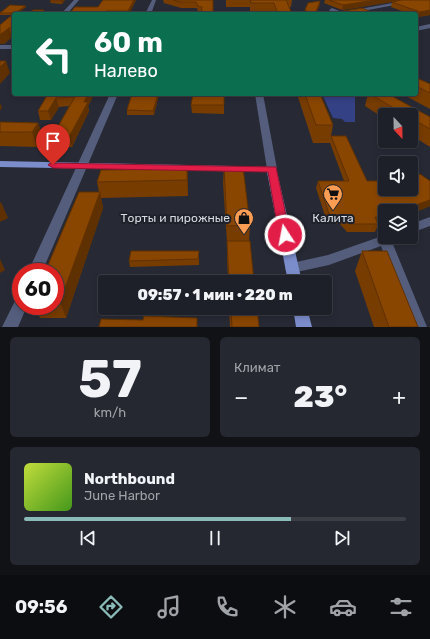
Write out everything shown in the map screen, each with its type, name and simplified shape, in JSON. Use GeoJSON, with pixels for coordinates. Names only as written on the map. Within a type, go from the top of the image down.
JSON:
{"type":"FeatureCollection","features":[{"type":"Feature","properties":{"kind":"main road"},"geometry":{"type":"LineString","coordinates":[[0,164],[272,169],[294,275]]}},
{"type":"Feature","properties":{"kind":"main road"},"geometry":{"type":"LineString","coordinates":[[301,315],[304,327]]}},
{"type":"Feature","properties":{"kind":"street"},"geometry":{"type":"LineString","coordinates":[[66,12],[77,0]]}},
{"type":"Feature","properties":{"kind":"street"},"geometry":{"type":"LineString","coordinates":[[149,12],[154,0]]}},
{"type":"Feature","properties":{"kind":"street"},"geometry":{"type":"LineString","coordinates":[[352,12],[398,4]]}},
{"type":"Feature","properties":{"kind":"street"},"geometry":{"type":"LineString","coordinates":[[332,10],[336,12]]}},
{"type":"Feature","properties":{"kind":"street"},"geometry":{"type":"LineString","coordinates":[[418,29],[430,26]]}},
{"type":"Feature","properties":{"kind":"street"},"geometry":{"type":"LineString","coordinates":[[0,47],[12,48]]}},
{"type":"Feature","properties":{"kind":"street"},"geometry":{"type":"LineString","coordinates":[[39,263],[113,96]]}},
{"type":"Feature","properties":{"kind":"street"},"geometry":{"type":"LineString","coordinates":[[259,96],[272,169]]}},
{"type":"Feature","properties":{"kind":"street"},"geometry":{"type":"LineString","coordinates":[[418,226],[430,221]]}},
{"type":"Feature","properties":{"kind":"street"},"geometry":{"type":"LineString","coordinates":[[292,268],[329,260],[378,243]]}},
{"type":"Feature","properties":{"kind":"street"},"geometry":{"type":"LineString","coordinates":[[391,244],[419,327]]}},
{"type":"Feature","properties":{"kind":"street"},"geometry":{"type":"LineString","coordinates":[[10,327],[16,315]]}},
{"type":"Feature","properties":{"kind":"shaded area"},"geometry":{"type":"Polygon","coordinates":[[[323,96],[356,96],[355,122],[345,122],[342,119],[333,118],[323,96]]]}},
{"type":"Feature","properties":{"kind":"building"},"geometry":{"type":"Polygon","coordinates":[[[51,0],[62,0],[50,1],[51,0]]]}},
{"type":"Feature","properties":{"kind":"building"},"geometry":{"type":"Polygon","coordinates":[[[103,0],[134,0],[128,11],[71,12],[75,7],[98,7],[103,0]]]}},
{"type":"Feature","properties":{"kind":"building"},"geometry":{"type":"Polygon","coordinates":[[[173,0],[213,0],[213,12],[201,12],[202,7],[198,6],[196,2],[180,2],[173,0]]]}},
{"type":"Feature","properties":{"kind":"building"},"geometry":{"type":"Polygon","coordinates":[[[250,0],[286,0],[291,12],[277,12],[274,3],[251,3],[250,0]]]}},
{"type":"Feature","properties":{"kind":"building"},"geometry":{"type":"Polygon","coordinates":[[[329,0],[376,0],[343,5],[329,0]]]}},
{"type":"Feature","properties":{"kind":"building"},"geometry":{"type":"Polygon","coordinates":[[[402,0],[430,0],[430,10],[420,12],[392,2],[402,0]]]}},
{"type":"Feature","properties":{"kind":"building"},"geometry":{"type":"Polygon","coordinates":[[[320,1],[316,12],[308,12],[305,10],[308,3],[320,1]]]}},
{"type":"Feature","properties":{"kind":"building"},"geometry":{"type":"Polygon","coordinates":[[[10,5],[26,6],[17,12],[0,13],[10,5]]]}},
{"type":"Feature","properties":{"kind":"building"},"geometry":{"type":"Polygon","coordinates":[[[362,8],[371,12],[338,12],[362,8]]]}},
{"type":"Feature","properties":{"kind":"building"},"geometry":{"type":"Polygon","coordinates":[[[33,10],[44,10],[42,12],[30,12],[33,10]]]}},
{"type":"Feature","properties":{"kind":"building"},"geometry":{"type":"Polygon","coordinates":[[[12,15],[12,28],[9,28],[0,35],[0,25],[12,15]]]}},
{"type":"Feature","properties":{"kind":"building"},"geometry":{"type":"Polygon","coordinates":[[[0,61],[6,61],[0,67],[0,61]]]}},
{"type":"Feature","properties":{"kind":"building"},"geometry":{"type":"Polygon","coordinates":[[[418,79],[430,84],[430,93],[418,87],[418,79]]]}},
{"type":"Feature","properties":{"kind":"building"},"geometry":{"type":"Polygon","coordinates":[[[47,96],[87,96],[84,102],[88,102],[69,137],[52,137],[75,97],[56,98],[48,111],[38,111],[47,96]]]}},
{"type":"Feature","properties":{"kind":"building"},"geometry":{"type":"Polygon","coordinates":[[[131,96],[157,96],[153,111],[127,110],[131,96]]]}},
{"type":"Feature","properties":{"kind":"building"},"geometry":{"type":"Polygon","coordinates":[[[193,96],[224,96],[224,105],[191,105],[193,96]]]}},
{"type":"Feature","properties":{"kind":"building"},"geometry":{"type":"Polygon","coordinates":[[[306,96],[321,96],[333,125],[316,125],[306,96]]]}},
{"type":"Feature","properties":{"kind":"building"},"geometry":{"type":"Polygon","coordinates":[[[373,96],[392,96],[414,108],[394,108],[373,96]]]}},
{"type":"Feature","properties":{"kind":"building"},"geometry":{"type":"Polygon","coordinates":[[[418,110],[430,117],[430,129],[418,122],[418,110]]]}},
{"type":"Feature","properties":{"kind":"building"},"geometry":{"type":"Polygon","coordinates":[[[0,122],[38,123],[32,132],[0,132],[0,122]]]}},
{"type":"Feature","properties":{"kind":"building"},"geometry":{"type":"Polygon","coordinates":[[[331,136],[346,136],[367,181],[378,181],[378,196],[418,196],[418,175],[420,174],[430,181],[430,200],[418,204],[378,204],[378,217],[375,217],[378,224],[349,224],[342,216],[329,214],[318,181],[349,181],[331,136]]]}},
{"type":"Feature","properties":{"kind":"building"},"geometry":{"type":"Polygon","coordinates":[[[224,167],[243,167],[250,225],[227,226],[224,167]]]}},
{"type":"Feature","properties":{"kind":"building"},"geometry":{"type":"Polygon","coordinates":[[[187,169],[187,180],[97,182],[101,170],[187,169]]]}},
{"type":"Feature","properties":{"kind":"building"},"geometry":{"type":"Polygon","coordinates":[[[79,192],[100,192],[64,291],[64,263],[49,263],[79,192]]]}},
{"type":"Feature","properties":{"kind":"building"},"geometry":{"type":"Polygon","coordinates":[[[227,241],[250,241],[253,275],[229,275],[227,241]]]}},
{"type":"Feature","properties":{"kind":"building"},"geometry":{"type":"Polygon","coordinates":[[[131,251],[199,251],[198,259],[129,261],[131,251]]]}},
{"type":"Feature","properties":{"kind":"building"},"geometry":{"type":"Polygon","coordinates":[[[362,251],[387,251],[418,327],[389,327],[362,251]]]}},
{"type":"Feature","properties":{"kind":"building"},"geometry":{"type":"Polygon","coordinates":[[[231,315],[258,315],[259,327],[232,327],[231,315]]]}},
{"type":"Feature","properties":{"kind":"building"},"geometry":{"type":"Polygon","coordinates":[[[144,316],[197,318],[197,327],[99,327],[101,319],[143,320],[144,316]]]}},
{"type":"Feature","properties":{"kind":"place","name":"Калита"},"geometry":{"type":"Point","coordinates":[333,211]}},
{"type":"Feature","properties":{"kind":"place","name":"Торты и пирожные"},"geometry":{"type":"Point","coordinates":[244,235]}},
{"type":"Feature","properties":{"kind":"route"},"geometry":{"type":"LineString","coordinates":[[53,165],[272,169],[285,235]]}}]}
